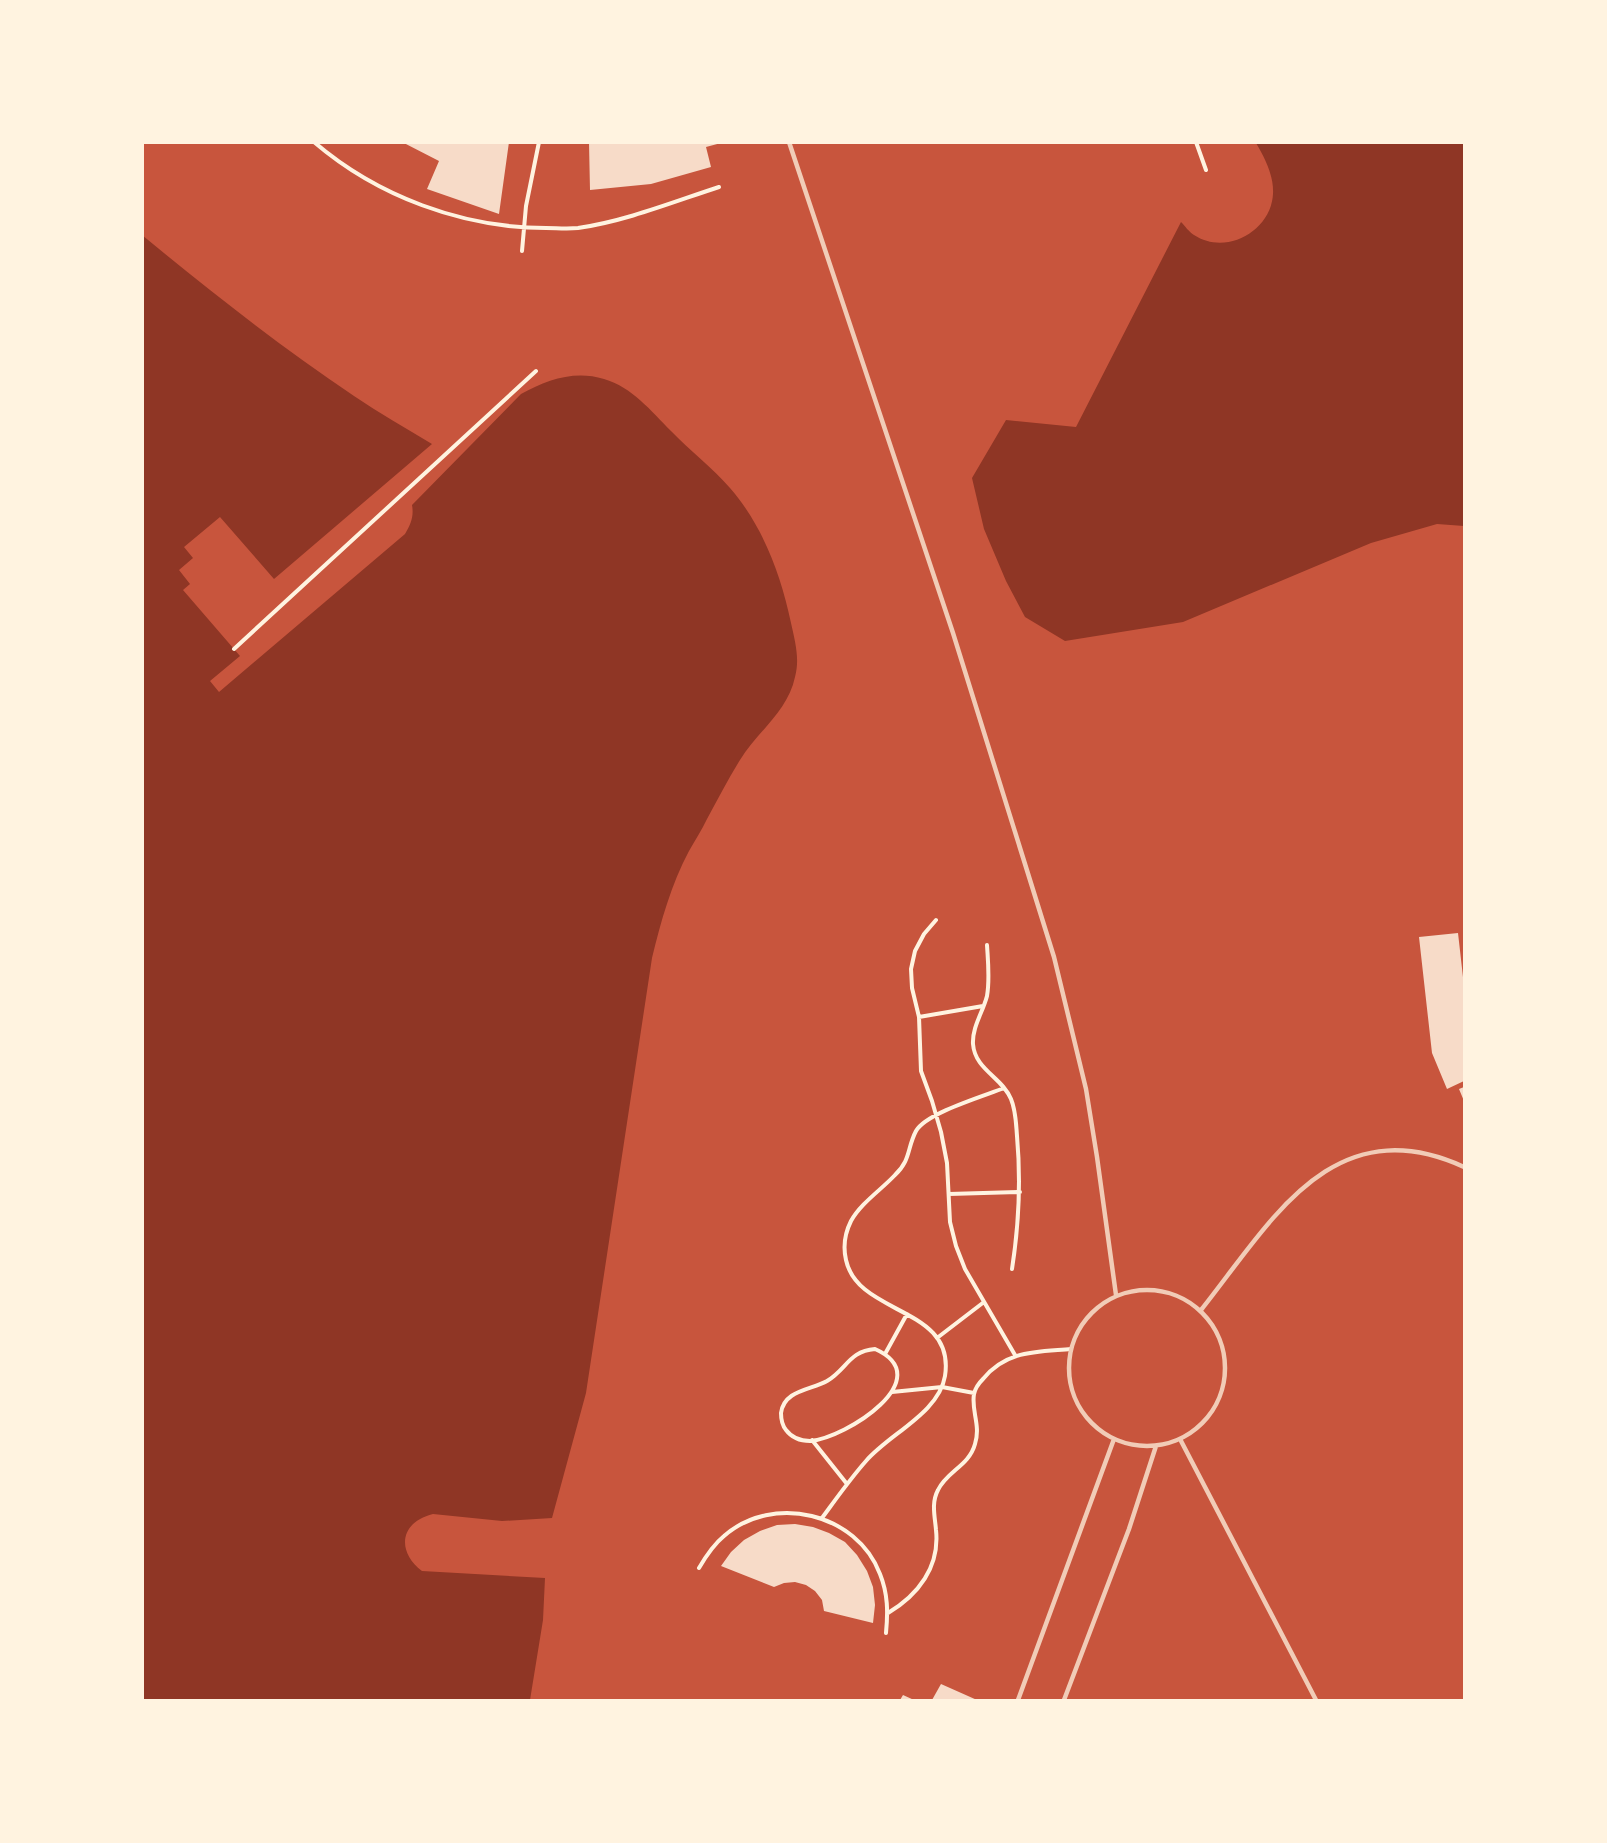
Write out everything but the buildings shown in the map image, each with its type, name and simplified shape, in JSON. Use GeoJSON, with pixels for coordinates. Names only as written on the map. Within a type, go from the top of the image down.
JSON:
{"type":"FeatureCollection","features":[{"type":"Feature","properties":{"kind":"lane"},"geometry":{"type":"LineString","coordinates":[[789,142],[953,633],[1054,957],[1086,1089],[1116,1295]]}},
{"type":"Feature","properties":{"kind":"lane"},"geometry":{"type":"LineString","coordinates":[[1201,1310],[1284,1205],[1305,1185],[1342,1161],[1384,1151],[1406,1150],[1427,1153],[1464,1167]]}},
{"type":"Feature","properties":{"kind":"lane"},"geometry":{"type":"LineString","coordinates":[[1152,1290],[1170,1293],[1201,1310],[1212,1323],[1225,1354],[1224,1389],[1208,1418],[1195,1431],[1180,1439],[1156,1446],[1142,1446],[1113,1439],[1098,1430],[1076,1402],[1070,1384],[1068,1367],[1071,1348],[1077,1332],[1087,1317],[1101,1304],[1116,1295],[1134,1291],[1152,1290]]}},
{"type":"Feature","properties":{"kind":"lane"},"geometry":{"type":"LineString","coordinates":[[1018,1701],[1113,1439]]}},
{"type":"Feature","properties":{"kind":"lane"},"geometry":{"type":"LineString","coordinates":[[1180,1439],[1316,1701]]}},
{"type":"Feature","properties":{"kind":"lane"},"geometry":{"type":"LineString","coordinates":[[1064,1701],[1129,1528],[1156,1446]]}},
{"type":"Feature","properties":{"kind":"path"},"geometry":{"type":"LineString","coordinates":[[314,142],[356,173],[397,195],[439,211],[484,222],[523,228],[576,228],[625,218],[719,187]]}},
{"type":"Feature","properties":{"kind":"path"},"geometry":{"type":"LineString","coordinates":[[522,251],[523,228],[539,142]]}},
{"type":"Feature","properties":{"kind":"path"},"geometry":{"type":"LineString","coordinates":[[1196,142],[1206,170]]}},
{"type":"Feature","properties":{"kind":"path"},"geometry":{"type":"LineString","coordinates":[[234,649],[536,371]]}},
{"type":"Feature","properties":{"kind":"path"},"geometry":{"type":"LineString","coordinates":[[936,920],[924,934],[915,951],[911,969],[912,988],[919,1017],[921,1071],[936,1115],[947,1163],[950,1222],[956,1246],[965,1269],[1014,1355]]}},
{"type":"Feature","properties":{"kind":"path"},"geometry":{"type":"LineString","coordinates":[[987,945],[989,970],[987,996],[974,1031],[973,1043],[982,1067],[1005,1088],[1014,1110],[1020,1192],[1018,1231],[1012,1269]]}},
{"type":"Feature","properties":{"kind":"path"},"geometry":{"type":"LineString","coordinates":[[919,1017],[983,1006]]}},
{"type":"Feature","properties":{"kind":"path"},"geometry":{"type":"LineString","coordinates":[[822,1518],[867,1459],[885,1441],[931,1406],[942,1387],[945,1361],[937,1338],[929,1329],[907,1314],[867,1293],[855,1281],[844,1251],[845,1235],[852,1220],[862,1207],[905,1164],[917,1130],[923,1122],[1005,1088]]}},
{"type":"Feature","properties":{"kind":"path"},"geometry":{"type":"LineString","coordinates":[[950,1194],[1020,1192]]}},
{"type":"Feature","properties":{"kind":"path"},"geometry":{"type":"LineString","coordinates":[[937,1338],[984,1302]]}},
{"type":"Feature","properties":{"kind":"path"},"geometry":{"type":"LineString","coordinates":[[885,1354],[907,1314]]}},
{"type":"Feature","properties":{"kind":"path"},"geometry":{"type":"LineString","coordinates":[[888,1613],[911,1597],[926,1578],[931,1567],[936,1545],[934,1502],[936,1492],[968,1458],[974,1446],[977,1420],[973,1402],[974,1393],[990,1370],[1001,1361],[1014,1355],[1071,1348]]}},
{"type":"Feature","properties":{"kind":"path"},"geometry":{"type":"LineString","coordinates":[[875,1349],[893,1361],[897,1371],[897,1382],[892,1392],[858,1424],[839,1433],[804,1441],[796,1438],[784,1428],[782,1412],[789,1398],[795,1393],[828,1380],[839,1372],[855,1354],[865,1350],[875,1349]]}},
{"type":"Feature","properties":{"kind":"path"},"geometry":{"type":"LineString","coordinates":[[892,1392],[942,1387],[974,1393]]}},
{"type":"Feature","properties":{"kind":"path"},"geometry":{"type":"LineString","coordinates":[[812,1440],[847,1484]]}},
{"type":"Feature","properties":{"kind":"path"},"geometry":{"type":"LineString","coordinates":[[699,1568],[724,1536],[741,1524],[760,1516],[780,1512],[801,1513],[822,1518],[848,1533],[870,1554],[880,1573],[886,1592],[888,1613],[886,1633]]}},
{"type":"Feature","properties":{"kind":"shaded area"},"geometry":{"type":"Polygon","coordinates":[[[1256,143],[1464,143],[1464,526],[1437,524],[1371,543],[1183,622],[1065,641],[1025,617],[1006,581],[984,529],[972,478],[1006,420],[1076,427],[1181,222],[1194,235],[1206,241],[1220,243],[1233,241],[1256,229],[1270,207],[1273,187],[1268,167],[1256,143]]]}},
{"type":"Feature","properties":{"kind":"shaded area"},"geometry":{"type":"Polygon","coordinates":[[[142,235],[299,358],[363,402],[432,444],[274,579],[220,517],[184,547],[193,558],[179,570],[190,584],[183,590],[240,656],[210,681],[219,692],[405,534],[412,520],[412,505],[521,394],[541,384],[571,376],[593,376],[604,379],[632,394],[723,481],[742,503],[761,535],[776,569],[787,605],[797,657],[791,689],[779,711],[740,760],[689,851],[672,890],[655,944],[586,1393],[552,1518],[502,1521],[433,1514],[414,1523],[405,1538],[408,1555],[422,1571],[545,1578],[543,1620],[530,1700],[143,1700],[142,235]]]}}]}
